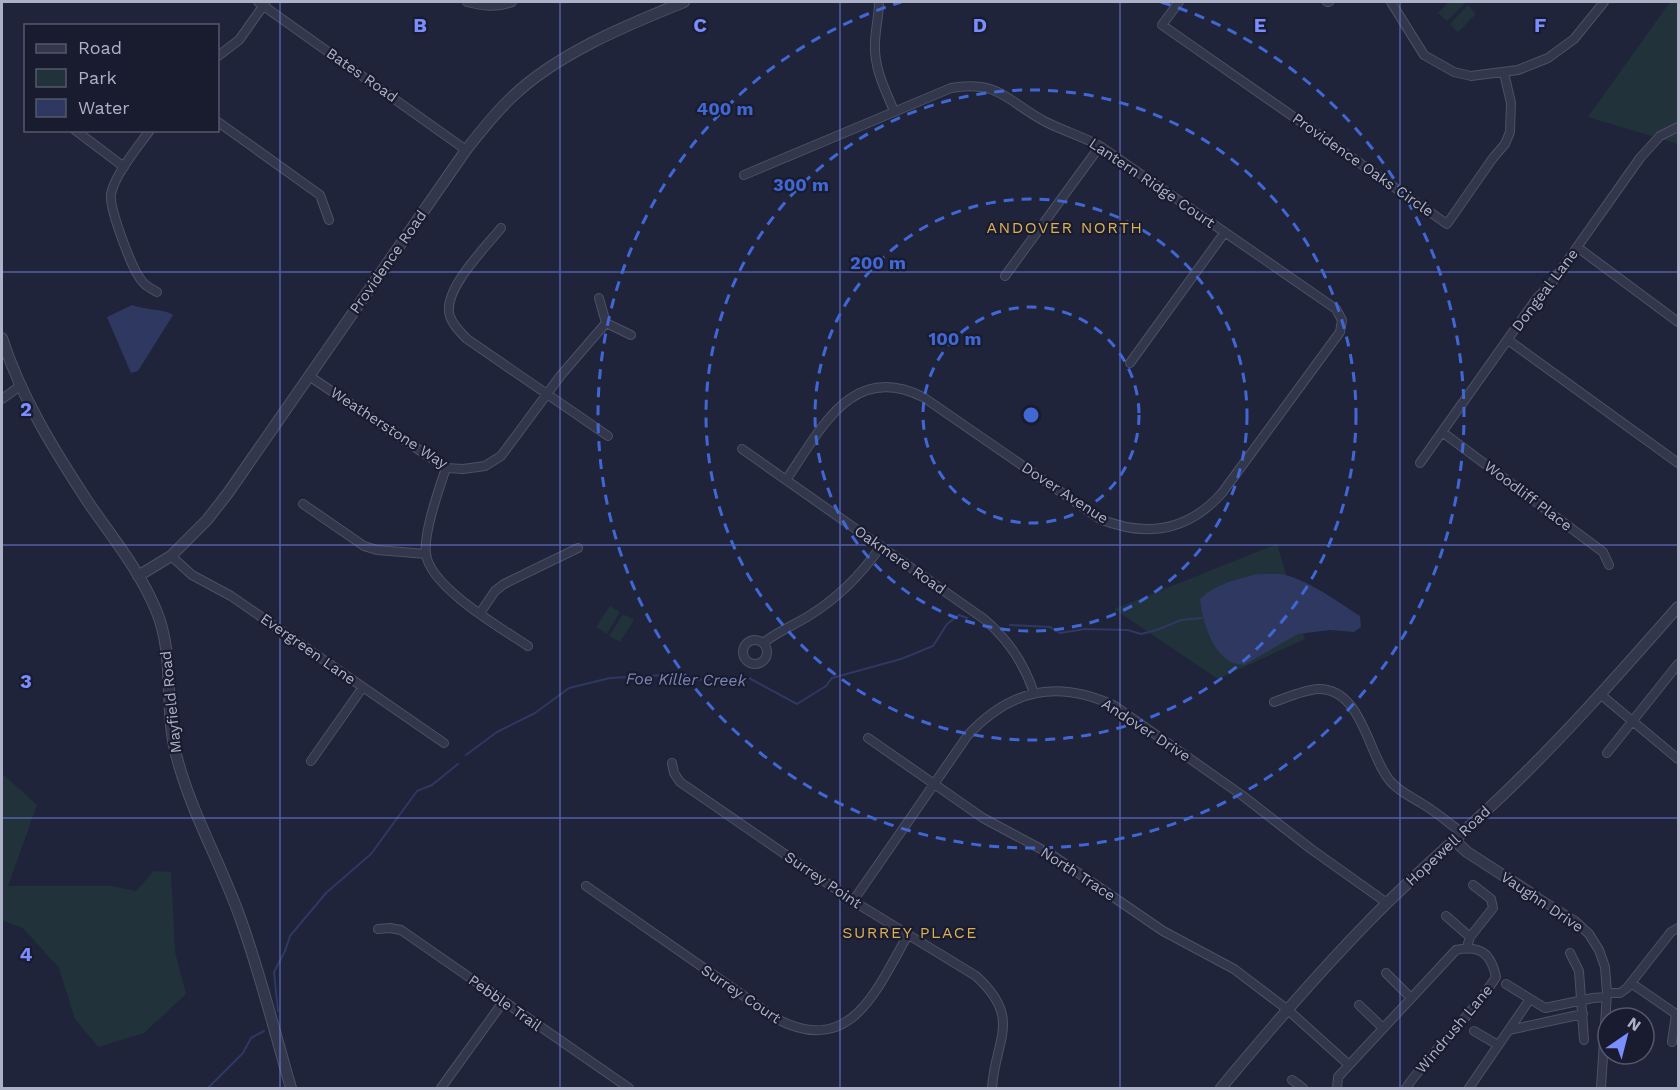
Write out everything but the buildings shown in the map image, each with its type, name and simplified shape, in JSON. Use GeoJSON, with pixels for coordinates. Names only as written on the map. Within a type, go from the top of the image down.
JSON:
{"type":"FeatureCollection","features":[{"type":"Feature","properties":{"kind":"street"},"geometry":{"type":"LineString","coordinates":[[467,2],[501,6],[512,2]]}},
{"type":"Feature","properties":{"kind":"street","name":"Providence Road"},"geometry":{"type":"LineString","coordinates":[[138,576],[171,556],[207,520],[228,493],[488,121],[540,73],[591,43],[684,2]]}},
{"type":"Feature","properties":{"kind":"street"},"geometry":{"type":"LineString","coordinates":[[879,2],[874,43],[875,60],[879,78],[894,111]]}},
{"type":"Feature","properties":{"kind":"street","name":"Providence Oaks Circle"},"geometry":{"type":"LineString","coordinates":[[1179,2],[1162,25],[1447,224],[1493,158],[1506,144],[1510,132],[1511,103],[1504,73]]}},
{"type":"Feature","properties":{"kind":"street"},"geometry":{"type":"LineString","coordinates":[[1391,2],[1424,55],[1464,76],[1504,73],[1528,67],[1557,52],[1574,39],[1604,2]]}},
{"type":"Feature","properties":{"kind":"street"},"geometry":{"type":"LineString","coordinates":[[219,55],[239,40],[263,3]]}},
{"type":"Feature","properties":{"kind":"street","name":"Bates Road"},"geometry":{"type":"LineString","coordinates":[[263,3],[466,150]]}},
{"type":"Feature","properties":{"kind":"street","name":"Lantern Ridge Court"},"geometry":{"type":"LineString","coordinates":[[744,175],[951,88],[966,85],[982,86],[1002,93],[1043,120],[1083,136],[1100,146],[1335,309],[1342,320]]}},
{"type":"Feature","properties":{"kind":"street"},"geometry":{"type":"LineString","coordinates":[[219,123],[320,195],[329,220]]}},
{"type":"Feature","properties":{"kind":"street","name":"Dongeal Lane"},"geometry":{"type":"LineString","coordinates":[[1420,464],[1640,158],[1660,136],[1678,127]]}},
{"type":"Feature","properties":{"kind":"street"},"geometry":{"type":"LineString","coordinates":[[78,132],[123,167]]}},
{"type":"Feature","properties":{"kind":"street"},"geometry":{"type":"LineString","coordinates":[[149,132],[123,167],[111,195],[116,221],[130,258],[142,282],[157,292]]}},
{"type":"Feature","properties":{"kind":"street"},"geometry":{"type":"LineString","coordinates":[[1005,276],[1100,146]]}},
{"type":"Feature","properties":{"kind":"street"},"geometry":{"type":"LineString","coordinates":[[501,228],[453,292],[449,313],[453,323],[467,339],[608,436]]}},
{"type":"Feature","properties":{"kind":"street"},"geometry":{"type":"LineString","coordinates":[[1130,363],[1225,232]]}},
{"type":"Feature","properties":{"kind":"street"},"geometry":{"type":"LineString","coordinates":[[1577,247],[1678,322]]}},
{"type":"Feature","properties":{"kind":"street"},"geometry":{"type":"LineString","coordinates":[[598,298],[606,323],[631,335]]}},
{"type":"Feature","properties":{"kind":"street","name":"Dover Avenue"},"geometry":{"type":"LineString","coordinates":[[786,480],[843,402],[867,389],[895,386],[923,397],[1100,519],[1136,530],[1155,530],[1173,526],[1201,513],[1222,494],[1340,332],[1342,320]]}},
{"type":"Feature","properties":{"kind":"street","name":"Weatherstone Way"},"geometry":{"type":"LineString","coordinates":[[309,376],[446,468],[485,466],[501,456],[561,375],[606,323]]}},
{"type":"Feature","properties":{"kind":"street","name":"Mayfield Road"},"geometry":{"type":"LineString","coordinates":[[2,338],[29,406],[67,469],[138,576],[158,613],[167,657],[170,723],[181,773],[242,923],[291,1089]]}},
{"type":"Feature","properties":{"kind":"street"},"geometry":{"type":"LineString","coordinates":[[1508,340],[1678,463]]}},
{"type":"Feature","properties":{"kind":"street"},"geometry":{"type":"LineString","coordinates":[[2,399],[20,386]]}},
{"type":"Feature","properties":{"kind":"street","name":"Woodliff Place"},"geometry":{"type":"LineString","coordinates":[[1442,432],[1603,552],[1609,565]]}},
{"type":"Feature","properties":{"kind":"street","name":"Oakmere Road"},"geometry":{"type":"LineString","coordinates":[[742,449],[995,628],[1019,658],[1034,693]]}},
{"type":"Feature","properties":{"kind":"street"},"geometry":{"type":"LineString","coordinates":[[446,468],[431,519],[426,554],[434,574],[448,589],[528,646]]}},
{"type":"Feature","properties":{"kind":"street"},"geometry":{"type":"LineString","coordinates":[[303,504],[364,546],[377,550],[426,554]]}},
{"type":"Feature","properties":{"kind":"street"},"geometry":{"type":"LineString","coordinates":[[763,643],[776,633],[809,616],[834,598],[860,574],[881,546]]}},
{"type":"Feature","properties":{"kind":"street"},"geometry":{"type":"LineString","coordinates":[[480,613],[495,591],[504,584],[578,548]]}},
{"type":"Feature","properties":{"kind":"street","name":"Evergreen Lane"},"geometry":{"type":"LineString","coordinates":[[171,556],[192,575],[231,596],[444,744]]}},
{"type":"Feature","properties":{"kind":"street","name":"Hopewell Road"},"geometry":{"type":"LineString","coordinates":[[1221,1089],[1338,953],[1511,787],[1600,694],[1678,607]]}},
{"type":"Feature","properties":{"kind":"street"},"geometry":{"type":"LineString","coordinates":[[1607,753],[1678,664]]}},
{"type":"Feature","properties":{"kind":"street"},"geometry":{"type":"LineString","coordinates":[[311,761],[363,687]]}},
{"type":"Feature","properties":{"kind":"street"},"geometry":{"type":"LineString","coordinates":[[1274,702],[1315,689],[1327,689],[1336,693],[1345,700],[1361,721],[1377,759],[1389,780],[1399,791],[1421,802],[1458,836]]}},
{"type":"Feature","properties":{"kind":"street","name":"Andover Drive"},"geometry":{"type":"LineString","coordinates":[[853,901],[968,735],[982,720],[1006,703],[1034,693],[1054,690],[1096,697],[1115,706],[1243,796],[1311,849],[1388,903]]}},
{"type":"Feature","properties":{"kind":"street"},"geometry":{"type":"LineString","coordinates":[[1600,694],[1678,759]]}},
{"type":"Feature","properties":{"kind":"street","name":"North Trace"},"geometry":{"type":"LineString","coordinates":[[868,738],[983,818],[1052,855],[1163,931],[1234,969],[1288,1010]]}},
{"type":"Feature","properties":{"kind":"street","name":"Surrey Point"},"geometry":{"type":"LineString","coordinates":[[672,763],[674,773],[680,782],[853,901],[976,976],[988,987],[1002,1015],[1004,1032],[993,1073],[992,1089]]}},
{"type":"Feature","properties":{"kind":"street","name":"Vaughn Drive"},"geometry":{"type":"LineString","coordinates":[[1458,836],[1467,852],[1575,921],[1589,934],[1599,950],[1605,967],[1607,995],[1602,1089]]}},
{"type":"Feature","properties":{"kind":"street"},"geometry":{"type":"LineString","coordinates":[[1337,1089],[1338,1077],[1456,950],[1467,947],[1470,937],[1493,908],[1491,899],[1473,885]]}},
{"type":"Feature","properties":{"kind":"street","name":"Surrey Court"},"geometry":{"type":"LineString","coordinates":[[585,886],[777,1019],[804,1030],[833,1028],[858,1014],[870,999],[908,935]]}},
{"type":"Feature","properties":{"kind":"street"},"geometry":{"type":"LineString","coordinates":[[1446,916],[1470,937]]}},
{"type":"Feature","properties":{"kind":"street"},"geometry":{"type":"LineString","coordinates":[[1506,984],[1545,1008],[1620,993],[1627,988],[1671,932],[1678,928]]}},
{"type":"Feature","properties":{"kind":"street","name":"Pebble Trail"},"geometry":{"type":"LineString","coordinates":[[378,929],[401,930],[629,1089]]}},
{"type":"Feature","properties":{"kind":"street","name":"Windrush Lane"},"geometry":{"type":"LineString","coordinates":[[1406,1089],[1420,1068],[1484,996],[1496,977],[1493,964],[1484,952],[1467,947]]}},
{"type":"Feature","properties":{"kind":"street"},"geometry":{"type":"LineString","coordinates":[[1570,953],[1579,970],[1584,1040]]}},
{"type":"Feature","properties":{"kind":"street"},"geometry":{"type":"LineString","coordinates":[[1386,973],[1411,998]]}},
{"type":"Feature","properties":{"kind":"street"},"geometry":{"type":"LineString","coordinates":[[1631,983],[1676,1014],[1672,1042]]}},
{"type":"Feature","properties":{"kind":"street"},"geometry":{"type":"LineString","coordinates":[[1469,1089],[1530,999]]}},
{"type":"Feature","properties":{"kind":"street"},"geometry":{"type":"LineString","coordinates":[[441,1089],[503,1002]]}},
{"type":"Feature","properties":{"kind":"street"},"geometry":{"type":"LineString","coordinates":[[1359,1005],[1383,1028]]}},
{"type":"Feature","properties":{"kind":"street"},"geometry":{"type":"LineString","coordinates":[[1288,1010],[1349,1065]]}},
{"type":"Feature","properties":{"kind":"street"},"geometry":{"type":"LineString","coordinates":[[1509,1030],[1583,1014]]}},
{"type":"Feature","properties":{"kind":"street"},"geometry":{"type":"LineString","coordinates":[[1474,1030],[1498,1046]]}},
{"type":"Feature","properties":{"kind":"street"},"geometry":{"type":"LineString","coordinates":[[1293,1080],[1303,1089]]}},
{"type":"Feature","properties":{"kind":"green space"},"geometry":{"type":"Polygon","coordinates":[[[1449,2],[1465,3],[1447,21],[1438,13],[1449,2]]]}},
{"type":"Feature","properties":{"kind":"green space"},"geometry":{"type":"Polygon","coordinates":[[[1670,2],[1678,2],[1678,144],[1588,117],[1670,2]]]}},
{"type":"Feature","properties":{"kind":"green space"},"geometry":{"type":"Polygon","coordinates":[[[1468,5],[1476,14],[1458,32],[1450,24],[1468,5]]]}},
{"type":"Feature","properties":{"kind":"green space"},"geometry":{"type":"Polygon","coordinates":[[[1277,544],[1305,639],[1218,679],[1114,609],[1277,544]]]}},
{"type":"Feature","properties":{"kind":"green space"},"geometry":{"type":"Polygon","coordinates":[[[610,606],[620,612],[607,634],[596,627],[610,606]]]}},
{"type":"Feature","properties":{"kind":"green space"},"geometry":{"type":"Polygon","coordinates":[[[623,614],[634,620],[620,642],[609,636],[623,614]]]}},
{"type":"Feature","properties":{"kind":"green space"},"geometry":{"type":"Polygon","coordinates":[[[4,775],[37,805],[8,886],[111,886],[136,891],[154,871],[171,872],[175,952],[186,994],[144,1033],[98,1047],[75,1019],[59,968],[23,928],[2,920],[2,778],[4,775]]]}},
{"type":"Feature","properties":{"kind":"water"},"geometry":{"type":"Polygon","coordinates":[[[132,305],[173,315],[138,371],[131,373],[107,317],[132,305]]]}},
{"type":"Feature","properties":{"kind":"water"},"geometry":{"type":"Polygon","coordinates":[[[1257,574],[1285,575],[1314,587],[1360,616],[1361,627],[1354,632],[1330,630],[1298,634],[1244,665],[1234,663],[1225,658],[1212,641],[1207,631],[1200,599],[1220,586],[1257,574]]]}},
{"type":"Feature","properties":{"kind":"waterway","name":"Foe Killer Creek"},"geometry":{"type":"LineString","coordinates":[[466,755],[497,732],[535,713],[569,688],[610,678],[665,675],[679,681],[711,679],[730,681],[749,678],[797,704],[826,686],[832,678],[901,659],[933,646],[947,624],[959,615],[967,618]]}},
{"type":"Feature","properties":{"kind":"waterway","name":"Foe Killer Creek"},"geometry":{"type":"LineString","coordinates":[[1010,625],[1050,627],[1060,633],[1085,629],[1128,630],[1141,634],[1181,620],[1202,618]]}},
{"type":"Feature","properties":{"kind":"waterway","name":"Foe Killer Creek"},"geometry":{"type":"LineString","coordinates":[[278,1011],[274,972],[290,936],[326,893],[371,854],[417,791],[432,785],[458,764]]}},
{"type":"Feature","properties":{"kind":"waterway","name":"Foe Killer Creek"},"geometry":{"type":"LineString","coordinates":[[208,1088],[243,1053],[251,1038],[264,1031]]}},
{"type":"Feature","properties":{"kind":"district","name":"ANDOVER NORTH"},"geometry":{"type":"Point","coordinates":[1065,227]}},
{"type":"Feature","properties":{"kind":"district","name":"SURREY PLACE"},"geometry":{"type":"Point","coordinates":[910,932]}}]}
